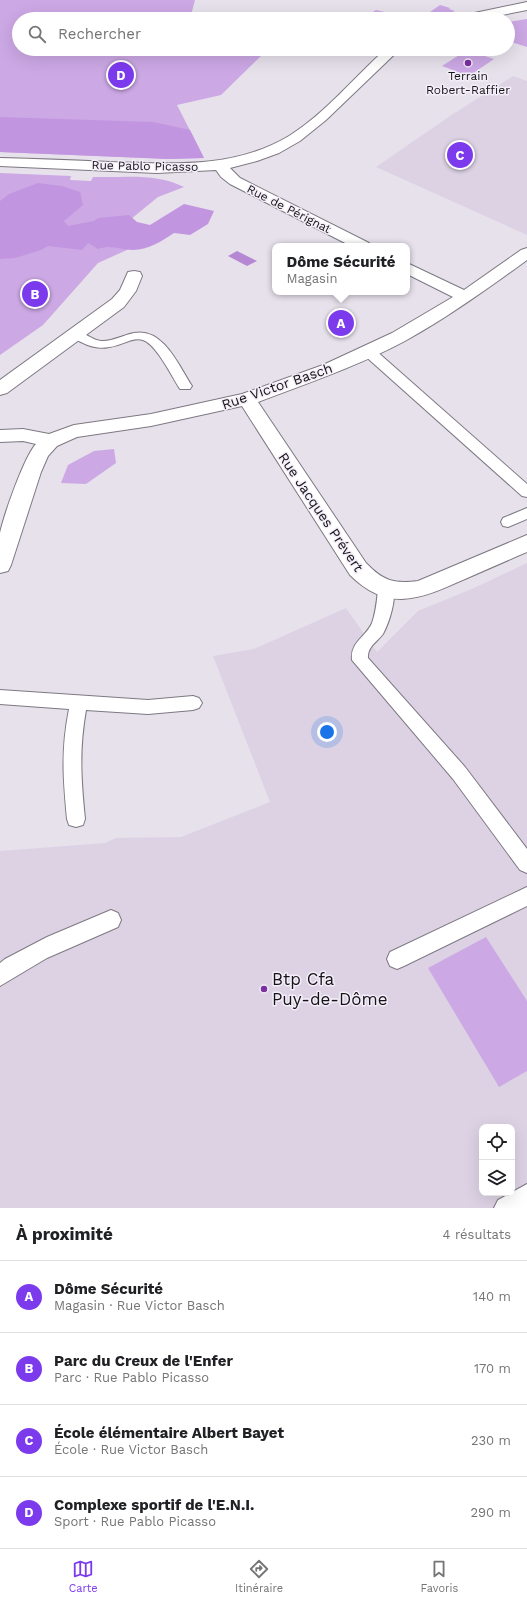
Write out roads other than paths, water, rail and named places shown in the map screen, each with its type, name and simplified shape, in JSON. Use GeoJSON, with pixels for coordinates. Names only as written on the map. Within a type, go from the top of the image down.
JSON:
{"type":"FeatureCollection","features":[{"type":"Feature","properties":{"kind":"street"},"geometry":{"type":"LineString","coordinates":[[504,12],[527,6]]}},
{"type":"Feature","properties":{"kind":"street"},"geometry":{"type":"LineString","coordinates":[[510,11],[527,11]]}},
{"type":"Feature","properties":{"kind":"street","name":"Rue Pablo Picasso"},"geometry":{"type":"LineString","coordinates":[[0,162],[173,169],[221,165],[269,151],[295,138],[321,117],[386,56]]}},
{"type":"Feature","properties":{"kind":"street","name":"Rue de Pérignat"},"geometry":{"type":"LineString","coordinates":[[221,165],[226,174],[235,181],[357,243]]}},
{"type":"Feature","properties":{"kind":"street","name":"Rue Victor Basch"},"geometry":{"type":"LineString","coordinates":[[50,441],[74,431],[202,410],[247,399],[329,369],[369,352],[398,337],[465,297],[527,253]]}},
{"type":"Feature","properties":{"kind":"street"},"geometry":{"type":"LineString","coordinates":[[410,270],[465,297]]}},
{"type":"Feature","properties":{"kind":"street"},"geometry":{"type":"LineString","coordinates":[[0,389],[118,303],[128,292],[134,276]]}},
{"type":"Feature","properties":{"kind":"street","name":"Rue Jacques Prévert"},"geometry":{"type":"LineString","coordinates":[[247,399],[358,569],[369,581],[386,589],[406,591],[421,589],[527,543]]}},
{"type":"Feature","properties":{"kind":"street"},"geometry":{"type":"LineString","coordinates":[[0,436],[23,435],[50,441],[39,453],[31,472],[0,565]]}},
{"type":"Feature","properties":{"kind":"lane"},"geometry":{"type":"LineString","coordinates":[[75,334],[102,345],[134,336],[150,338],[156,344],[185,386]]}},
{"type":"Feature","properties":{"kind":"lane"},"geometry":{"type":"LineString","coordinates":[[369,352],[527,492]]}},
{"type":"Feature","properties":{"kind":"lane"},"geometry":{"type":"LineString","coordinates":[[508,522],[527,513]]}},
{"type":"Feature","properties":{"kind":"lane"},"geometry":{"type":"LineString","coordinates":[[386,589],[382,618],[377,629],[360,647],[358,652],[360,660],[459,773],[527,864]]}},
{"type":"Feature","properties":{"kind":"lane"},"geometry":{"type":"LineString","coordinates":[[0,697],[78,701],[148,707],[193,703]]}},
{"type":"Feature","properties":{"kind":"lane"},"geometry":{"type":"LineString","coordinates":[[76,819],[71,769],[72,738],[78,701]]}},
{"type":"Feature","properties":{"kind":"lane"},"geometry":{"type":"LineString","coordinates":[[397,959],[527,896]]}},
{"type":"Feature","properties":{"kind":"lane"},"geometry":{"type":"LineString","coordinates":[[0,976],[14,965],[39,951],[111,920]]}},
{"type":"Feature","properties":{"kind":"lane"},"geometry":{"type":"LineString","coordinates":[[506,1208],[527,1196]]}},
{"type":"Feature","properties":{"kind":"place","name":"Terrain Robert-Raffier"},"geometry":{"type":"Point","coordinates":[468,63]}},
{"type":"Feature","properties":{"kind":"place","name":"Complexe sportif de l'E.N.I."},"geometry":{"type":"Point","coordinates":[121,75]}},
{"type":"Feature","properties":{"kind":"place","name":"École élémentaire Albert Bayet"},"geometry":{"type":"Point","coordinates":[460,155]}},
{"type":"Feature","properties":{"kind":"place","name":"Parc du Creux de l'Enfer"},"geometry":{"type":"Point","coordinates":[35,294]}},
{"type":"Feature","properties":{"kind":"place","name":"Dôme Sécurité"},"geometry":{"type":"Point","coordinates":[341,323]}},
{"type":"Feature","properties":{"kind":"place","name":"Btp Cfa Puy-de-Dôme"},"geometry":{"type":"Point","coordinates":[264,989]}}]}
